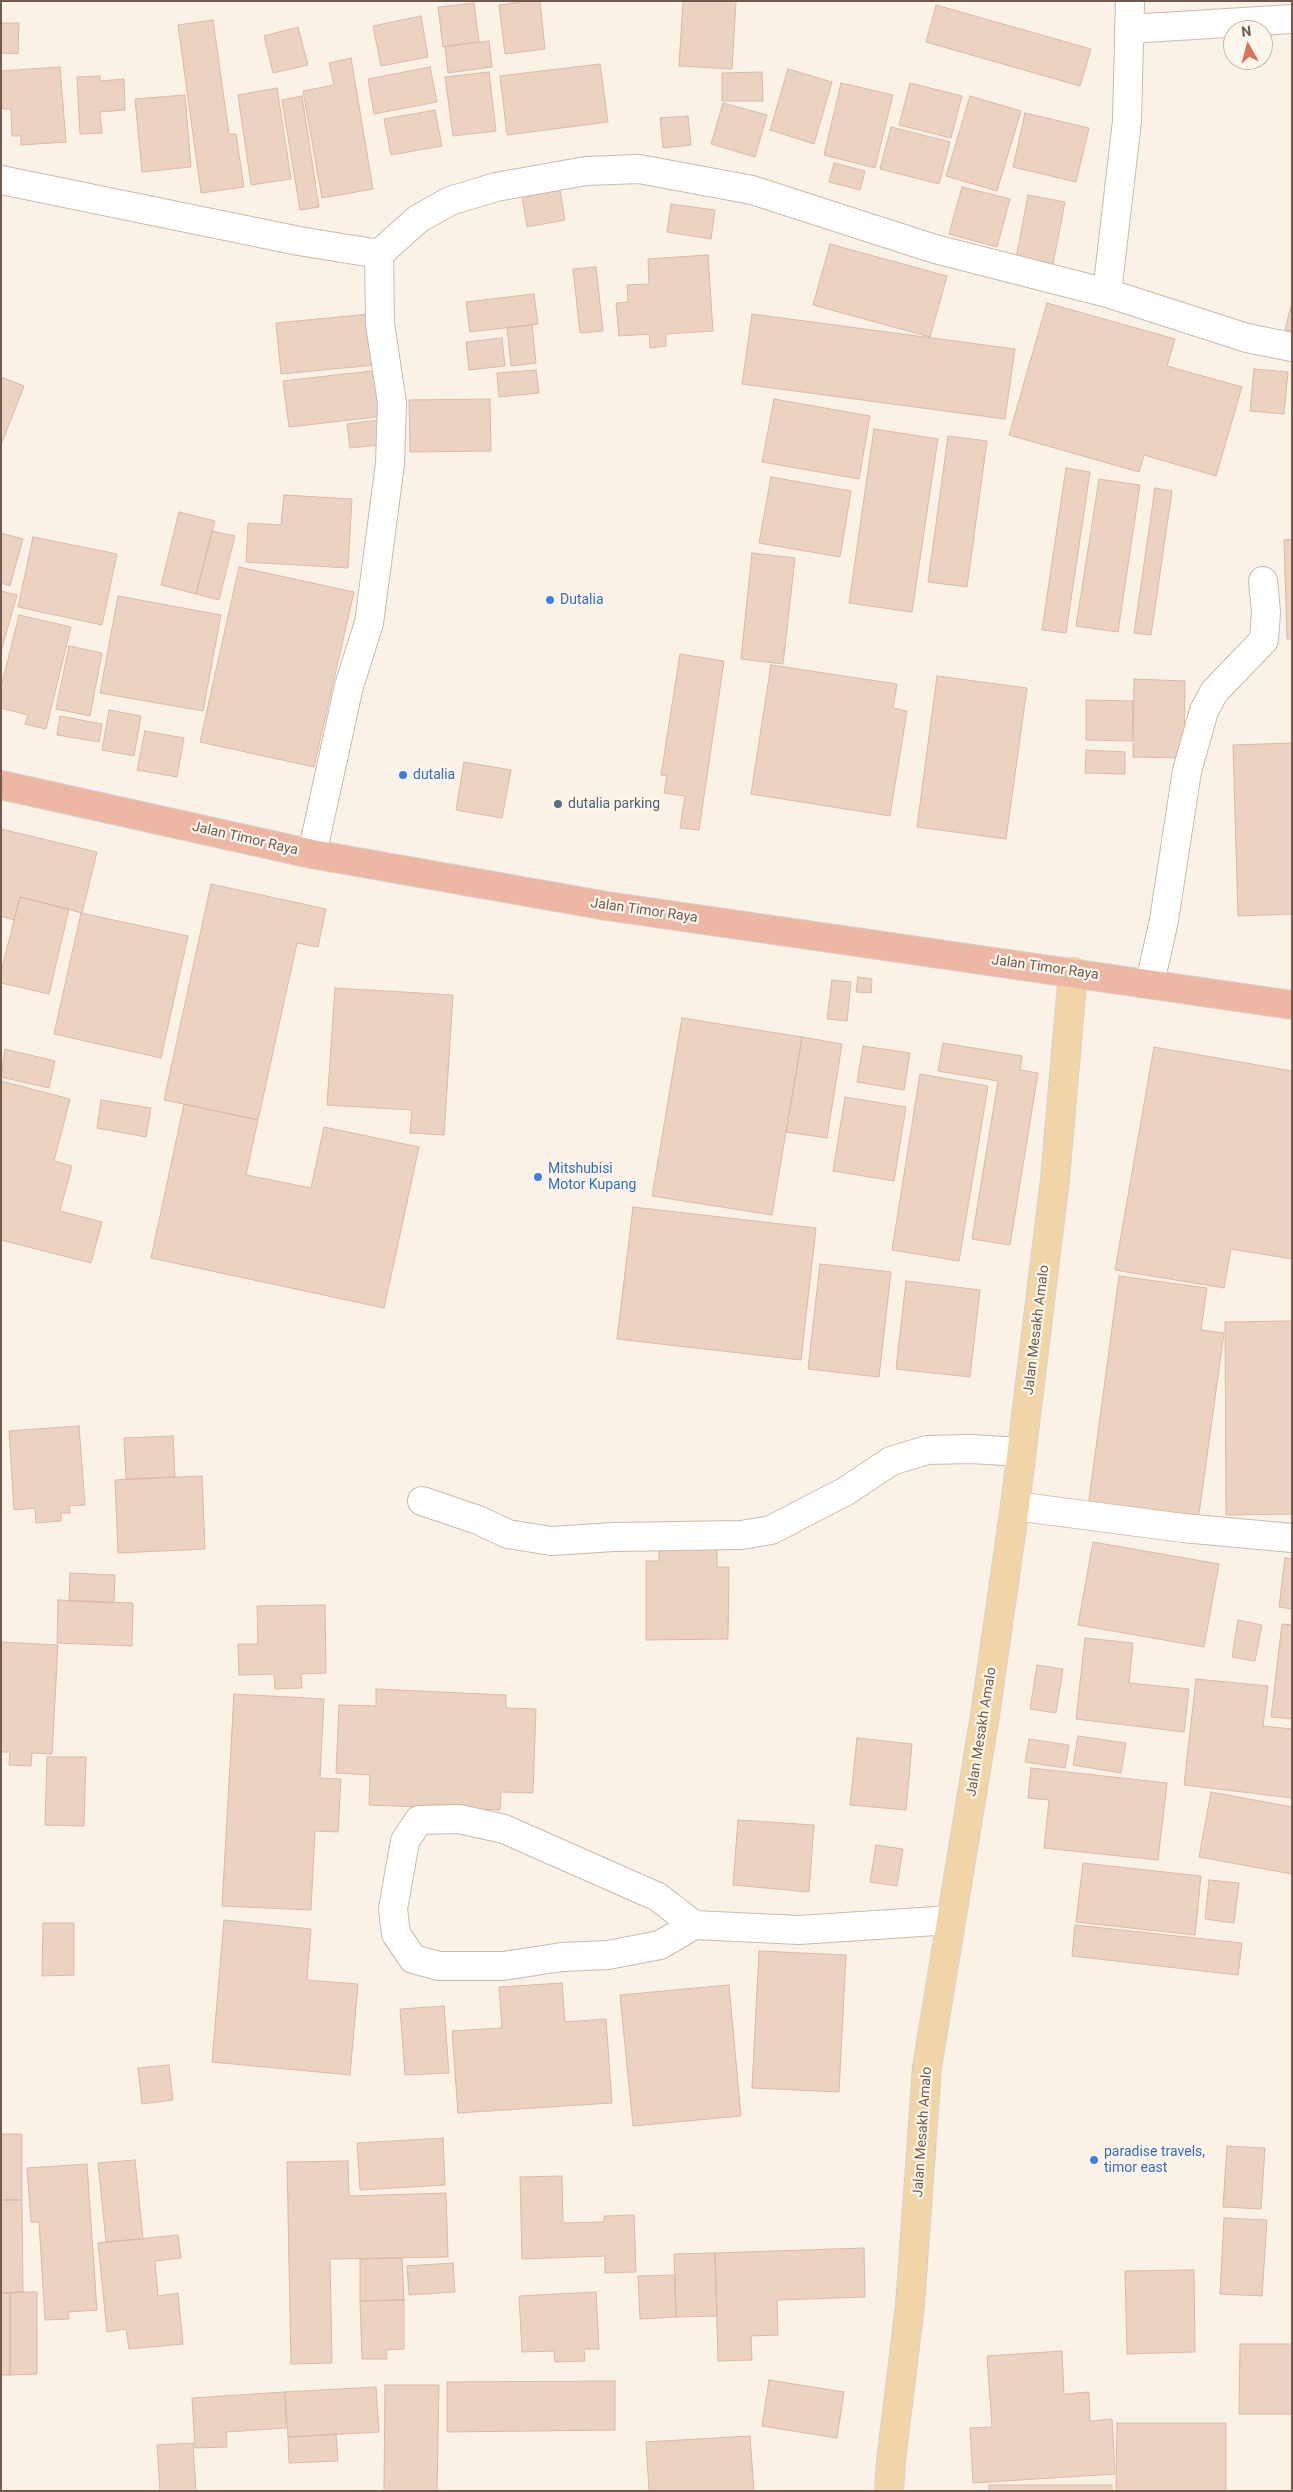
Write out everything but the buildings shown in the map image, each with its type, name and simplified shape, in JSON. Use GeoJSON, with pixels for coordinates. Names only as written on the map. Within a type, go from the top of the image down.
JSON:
{"type":"FeatureCollection","features":[{"type":"Feature","properties":{"kind":"highway","name":"Jalan Timor Raya"},"geometry":{"type":"LineString","coordinates":[[1,785],[312,854],[607,906],[1292,1005]]}},
{"type":"Feature","properties":{"kind":"main road","name":"Jalan Mesakh Amalo"},"geometry":{"type":"LineString","coordinates":[[889,2491],[910,2305],[927,2068],[985,1715],[1038,1335],[1054,1189],[1073,972]]}},
{"type":"Feature","properties":{"kind":"street"},"geometry":{"type":"LineString","coordinates":[[1107,294],[1127,121],[1130,1]]}},
{"type":"Feature","properties":{"kind":"street"},"geometry":{"type":"LineString","coordinates":[[1129,29],[1292,19]]}},
{"type":"Feature","properties":{"kind":"street"},"geometry":{"type":"LineString","coordinates":[[312,854],[350,686],[369,623],[389,473],[392,403],[380,324],[379,254],[418,218],[450,200],[496,187],[586,171],[639,168],[752,190],[935,250],[1107,294],[1247,338],[1292,347]]}},
{"type":"Feature","properties":{"kind":"street"},"geometry":{"type":"LineString","coordinates":[[1,180],[300,241],[379,254]]}},
{"type":"Feature","properties":{"kind":"street"},"geometry":{"type":"LineString","coordinates":[[1150,983],[1167,902],[1187,771],[1204,711],[1214,692],[1264,640],[1266,612],[1263,581]]}},
{"type":"Feature","properties":{"kind":"street"},"geometry":{"type":"LineString","coordinates":[[422,1501],[478,1520],[508,1534],[551,1541],[614,1537],[741,1535],[771,1530],[846,1491],[891,1461],[927,1450],[971,1449],[1021,1452]]}},
{"type":"Feature","properties":{"kind":"street"},"geometry":{"type":"LineString","coordinates":[[1015,1506],[1183,1528],[1292,1538]]}},
{"type":"Feature","properties":{"kind":"street"},"geometry":{"type":"LineString","coordinates":[[694,1925],[658,1897],[568,1859],[504,1828],[459,1819],[419,1820],[405,1841],[393,1909],[396,1934],[413,1959],[439,1966],[503,1966],[562,1957],[608,1955],[660,1945],[694,1925],[799,1930],[950,1920]]}},
{"type":"Feature","properties":{"kind":"place","name":"Dutalia"},"geometry":{"type":"Point","coordinates":[550,600]}},
{"type":"Feature","properties":{"kind":"place","name":"dutalia"},"geometry":{"type":"Point","coordinates":[403,775]}},
{"type":"Feature","properties":{"kind":"place","name":"dutalia parking"},"geometry":{"type":"Point","coordinates":[558,804]}},
{"type":"Feature","properties":{"kind":"place","name":"Mitshubisi Motor Kupang"},"geometry":{"type":"Point","coordinates":[538,1177]}},
{"type":"Feature","properties":{"kind":"place","name":"paradise travels, timor east"},"geometry":{"type":"Point","coordinates":[1094,2160]}}]}
